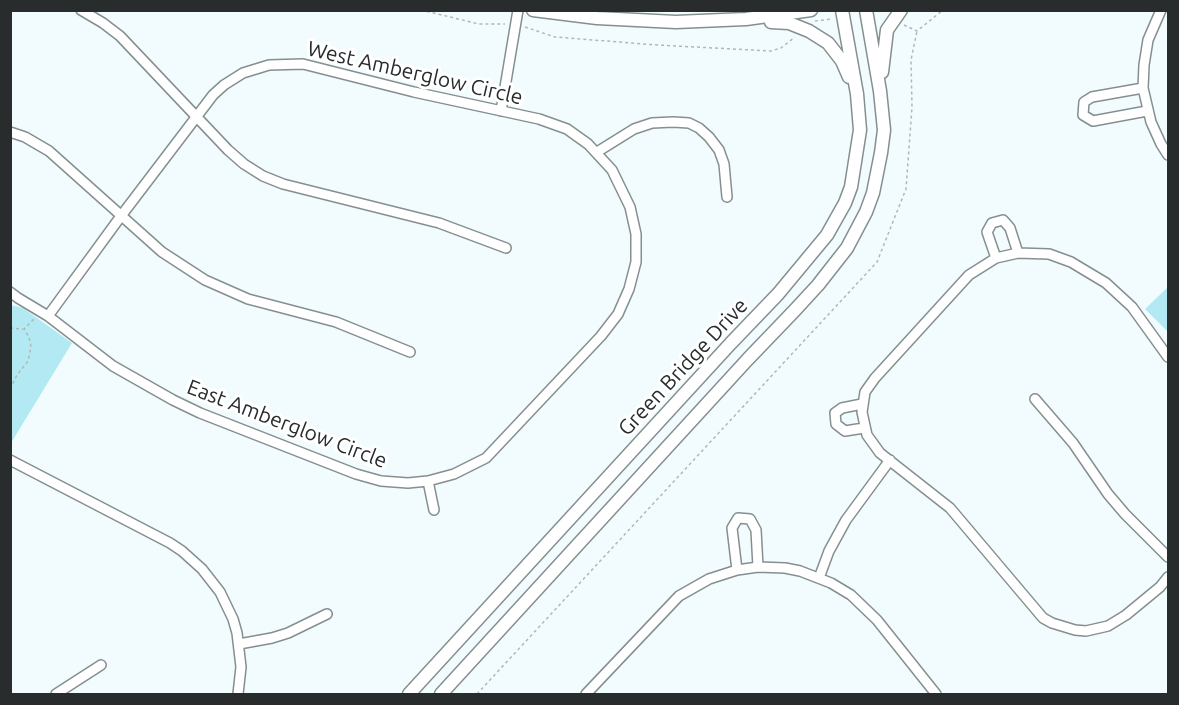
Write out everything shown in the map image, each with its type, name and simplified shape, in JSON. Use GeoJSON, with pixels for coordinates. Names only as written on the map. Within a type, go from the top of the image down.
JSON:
{"type":"FeatureCollection","features":[{"type":"Feature","properties":{"kind":"main road"},"geometry":{"type":"LineString","coordinates":[[532,10],[597,18],[644,16],[710,22],[811,10]]}},
{"type":"Feature","properties":{"kind":"main road","name":"Green Bridge Drive"},"geometry":{"type":"LineString","coordinates":[[409,694],[814,252],[838,217],[851,187],[860,130],[857,94],[842,10]]}},
{"type":"Feature","properties":{"kind":"main road","name":"Green Bridge Drive"},"geometry":{"type":"LineString","coordinates":[[441,694],[810,293],[847,248],[866,212],[878,173],[884,130],[880,91],[866,10]]}},
{"type":"Feature","properties":{"kind":"main road"},"geometry":{"type":"LineString","coordinates":[[880,91],[887,30],[901,10]]}},
{"type":"Feature","properties":{"kind":"main road"},"geometry":{"type":"LineString","coordinates":[[746,19],[789,23],[809,31],[828,43],[842,61],[857,94]]}},
{"type":"Feature","properties":{"kind":"street"},"geometry":{"type":"LineString","coordinates":[[81,10],[120,36],[236,157],[263,176],[283,184],[439,223],[506,248]]}},
{"type":"Feature","properties":{"kind":"street"},"geometry":{"type":"LineString","coordinates":[[501,111],[518,10]]}},
{"type":"Feature","properties":{"kind":"street"},"geometry":{"type":"LineString","coordinates":[[1161,10],[1148,40],[1143,88],[1156,134],[1168,155]]}},
{"type":"Feature","properties":{"kind":"street","name":"West Amberglow Circle"},"geometry":{"type":"LineString","coordinates":[[44,314],[213,95],[233,79],[254,68],[280,64],[303,64],[555,124],[578,136],[597,152]]}},
{"type":"Feature","properties":{"kind":"street"},"geometry":{"type":"LineString","coordinates":[[1143,88],[1092,98],[1084,102],[1083,115],[1093,121],[1148,111]]}},
{"type":"Feature","properties":{"kind":"street"},"geometry":{"type":"LineString","coordinates":[[597,152],[634,129],[651,123],[689,123],[710,137],[719,150],[724,164],[728,197]]}},
{"type":"Feature","properties":{"kind":"street"},"geometry":{"type":"LineString","coordinates":[[10,132],[25,137],[49,151],[162,252],[215,285],[248,299],[336,322],[410,352]]}},
{"type":"Feature","properties":{"kind":"street","name":"East Amberglow Circle"},"geometry":{"type":"LineString","coordinates":[[13,296],[44,314],[138,382],[200,413],[370,478],[401,483],[428,481],[467,469],[486,458],[601,336],[624,302],[636,262],[634,220],[619,181],[597,152]]}},
{"type":"Feature","properties":{"kind":"street"},"geometry":{"type":"LineString","coordinates":[[996,258],[987,232],[992,223],[1003,220],[1010,228],[1018,253]]}},
{"type":"Feature","properties":{"kind":"street"},"geometry":{"type":"LineString","coordinates":[[1168,357],[1132,307],[1106,284],[1071,262],[1060,258],[1036,252],[1018,253],[996,258],[969,274],[875,378],[865,392],[862,404],[864,428],[873,444],[950,508],[1043,618],[1063,627],[1086,631],[1108,626],[1126,615],[1160,587],[1168,577]]}},
{"type":"Feature","properties":{"kind":"street"},"geometry":{"type":"LineString","coordinates":[[1035,399],[1066,434],[1108,494],[1168,557]]}},
{"type":"Feature","properties":{"kind":"street"},"geometry":{"type":"LineString","coordinates":[[862,404],[842,408],[835,413],[836,424],[845,430],[864,428]]}},
{"type":"Feature","properties":{"kind":"street"},"geometry":{"type":"LineString","coordinates":[[10,460],[182,551],[202,569],[220,592],[233,619],[239,644],[241,667],[238,694]]}},
{"type":"Feature","properties":{"kind":"street"},"geometry":{"type":"LineString","coordinates":[[819,578],[832,545],[846,520],[890,460]]}},
{"type":"Feature","properties":{"kind":"street"},"geometry":{"type":"LineString","coordinates":[[428,481],[434,510]]}},
{"type":"Feature","properties":{"kind":"street"},"geometry":{"type":"LineString","coordinates":[[737,570],[732,528],[738,519],[750,519],[756,530],[758,567]]}},
{"type":"Feature","properties":{"kind":"street"},"geometry":{"type":"LineString","coordinates":[[586,694],[679,596],[709,579],[737,570],[758,567],[785,568],[819,578],[831,583],[861,604],[877,620],[936,694]]}},
{"type":"Feature","properties":{"kind":"street"},"geometry":{"type":"LineString","coordinates":[[239,644],[288,633],[327,614]]}},
{"type":"Feature","properties":{"kind":"street"},"geometry":{"type":"LineString","coordinates":[[56,694],[101,665]]}},
{"type":"Feature","properties":{"kind":"path"},"geometry":{"type":"LineString","coordinates":[[477,694],[877,262],[906,189],[912,107],[911,60],[917,32]]}},
{"type":"Feature","properties":{"kind":"path"},"geometry":{"type":"LineString","coordinates":[[10,328],[24,329],[44,314]]}},
{"type":"Feature","properties":{"kind":"path"},"geometry":{"type":"LineString","coordinates":[[10,389],[28,361],[31,347],[24,329]]}},
{"type":"Feature","properties":{"kind":"shaded area"},"geometry":{"type":"Polygon","coordinates":[[[1168,287],[1168,332],[1145,309],[1168,287]]]}},
{"type":"Feature","properties":{"kind":"shaded area"},"geometry":{"type":"Polygon","coordinates":[[[11,305],[23,308],[72,343],[11,443],[11,305]]]}}]}
